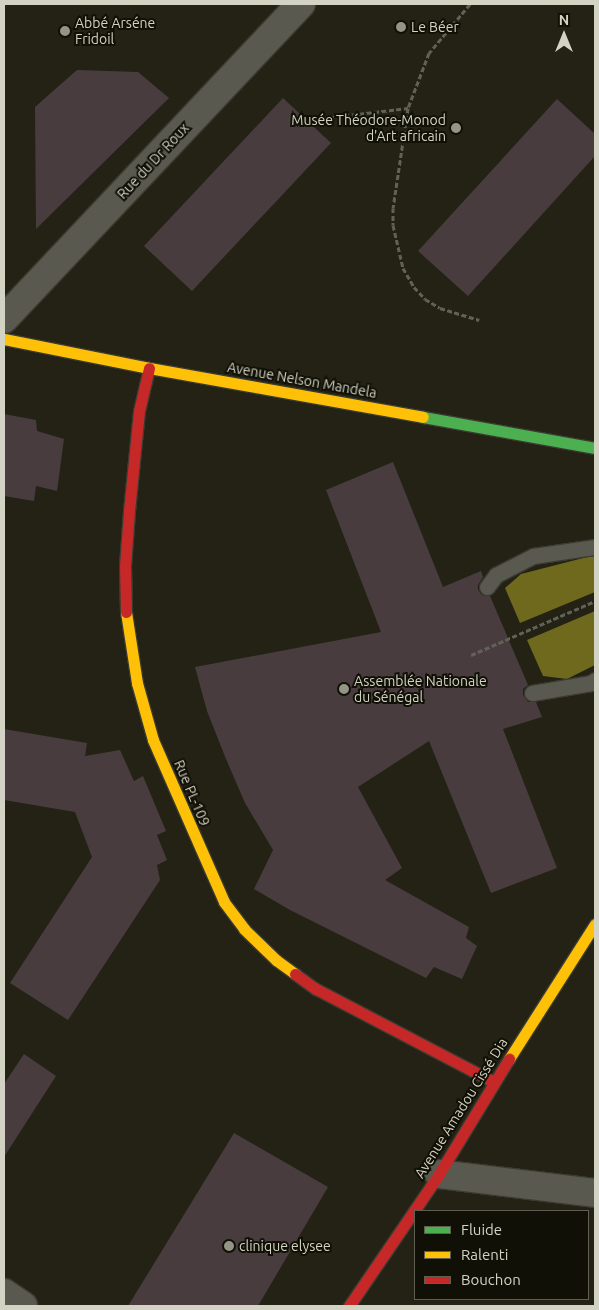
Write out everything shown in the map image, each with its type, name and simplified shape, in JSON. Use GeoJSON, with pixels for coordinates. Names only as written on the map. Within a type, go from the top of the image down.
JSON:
{"type":"FeatureCollection","features":[{"type":"Feature","properties":{"kind":"street","name":"Rue du Dr Roux"},"geometry":{"type":"LineString","coordinates":[[4,319],[301,4]]}},
{"type":"Feature","properties":{"kind":"street","name":"Avenue Nelson Mandela"},"geometry":{"type":"LineString","coordinates":[[4,339],[149,368],[595,448]]}},
{"type":"Feature","properties":{"kind":"street","name":"Rue PL-109"},"geometry":{"type":"LineString","coordinates":[[149,368],[135,444],[129,511],[126,566],[127,627],[137,683],[153,740],[224,902],[244,929],[276,960],[316,990],[494,1082]]}},
{"type":"Feature","properties":{"kind":"street","name":"Avenue Amadou Cissé Dia"},"geometry":{"type":"LineString","coordinates":[[414,1210],[439,1174],[494,1082],[595,924]]}},
{"type":"Feature","properties":{"kind":"street"},"geometry":{"type":"LineString","coordinates":[[439,1174],[595,1193]]}},
{"type":"Feature","properties":{"kind":"street","name":"Avenue Amadou Cissé Dia"},"geometry":{"type":"LineString","coordinates":[[348,1306],[414,1210]]}},
{"type":"Feature","properties":{"kind":"street"},"geometry":{"type":"LineString","coordinates":[[4,1293],[23,1306]]}},
{"type":"Feature","properties":{"kind":"lane"},"geometry":{"type":"LineString","coordinates":[[487,588],[496,575],[534,556],[595,547]]}},
{"type":"Feature","properties":{"kind":"lane"},"geometry":{"type":"LineString","coordinates":[[532,693],[591,683],[595,680]]}},
{"type":"Feature","properties":{"kind":"path"},"geometry":{"type":"LineString","coordinates":[[470,4],[429,53],[408,108],[393,208],[393,225],[403,268],[414,287],[425,299],[440,308],[479,320]]}},
{"type":"Feature","properties":{"kind":"path"},"geometry":{"type":"LineString","coordinates":[[307,120],[408,108]]}},
{"type":"Feature","properties":{"kind":"path"},"geometry":{"type":"LineString","coordinates":[[471,654],[595,602]]}},
{"type":"Feature","properties":{"kind":"shaded area"},"geometry":{"type":"Polygon","coordinates":[[[595,555],[595,592],[520,623],[505,588],[521,574],[595,555]]]}},
{"type":"Feature","properties":{"kind":"shaded area"},"geometry":{"type":"Polygon","coordinates":[[[595,611],[595,665],[567,679],[543,676],[527,640],[595,611]]]}},
{"type":"Feature","properties":{"kind":"building"},"geometry":{"type":"Polygon","coordinates":[[[77,70],[138,72],[169,98],[36,229],[35,107],[77,70]]]}},
{"type":"Feature","properties":{"kind":"building"},"geometry":{"type":"Polygon","coordinates":[[[283,98],[331,143],[192,291],[144,246],[283,98]]]}},
{"type":"Feature","properties":{"kind":"building"},"geometry":{"type":"Polygon","coordinates":[[[557,99],[595,134],[595,156],[468,296],[418,251],[557,99]]]}},
{"type":"Feature","properties":{"kind":"building"},"geometry":{"type":"Polygon","coordinates":[[[4,414],[36,420],[37,431],[64,439],[57,491],[36,486],[34,501],[4,496],[4,414]]]}},
{"type":"Feature","properties":{"kind":"building","name":"Assemblée Nationale du Sénégal"},"geometry":{"type":"Polygon","coordinates":[[[393,462],[443,587],[481,571],[483,577],[478,585],[478,590],[482,595],[490,596],[528,685],[523,689],[523,695],[528,702],[536,702],[542,717],[503,729],[557,868],[491,893],[429,741],[358,787],[402,868],[385,880],[469,927],[466,938],[477,946],[462,979],[434,967],[426,978],[290,910],[254,889],[273,850],[245,803],[226,759],[207,711],[195,667],[381,632],[326,490],[393,462]]]}},
{"type":"Feature","properties":{"kind":"building"},"geometry":{"type":"Polygon","coordinates":[[[4,729],[87,743],[85,756],[120,750],[134,781],[143,776],[166,831],[157,835],[167,860],[157,865],[160,880],[68,1020],[10,983],[92,857],[75,812],[4,800],[4,729]]]}},
{"type":"Feature","properties":{"kind":"building"},"geometry":{"type":"Polygon","coordinates":[[[24,1054],[56,1076],[4,1157],[4,1084],[24,1054]]]}},
{"type":"Feature","properties":{"kind":"building","name":"clinique elysee"},"geometry":{"type":"Polygon","coordinates":[[[234,1133],[328,1187],[258,1306],[128,1306],[234,1133]]]}},
{"type":"Feature","properties":{"kind":"traffic: fast"},"geometry":{"type":"LineString","coordinates":[[423,417],[595,448]]}},
{"type":"Feature","properties":{"kind":"traffic: slow"},"geometry":{"type":"LineString","coordinates":[[4,339],[149,368],[423,417]]}},
{"type":"Feature","properties":{"kind":"traffic: slow"},"geometry":{"type":"LineString","coordinates":[[126,612],[137,683],[153,740],[224,902],[244,929],[276,960],[295,974]]}},
{"type":"Feature","properties":{"kind":"traffic: slow"},"geometry":{"type":"LineString","coordinates":[[509,1059],[595,924]]}},
{"type":"Feature","properties":{"kind":"traffic: jam"},"geometry":{"type":"LineString","coordinates":[[126,612],[125,566],[129,511],[139,411],[149,368]]}},
{"type":"Feature","properties":{"kind":"traffic: jam"},"geometry":{"type":"LineString","coordinates":[[295,974],[316,989],[494,1082]]}},
{"type":"Feature","properties":{"kind":"traffic: jam"},"geometry":{"type":"LineString","coordinates":[[414,1210],[439,1174],[509,1059]]}},
{"type":"Feature","properties":{"kind":"traffic: jam"},"geometry":{"type":"LineString","coordinates":[[349,1306],[414,1211]]}},
{"type":"Feature","properties":{"kind":"place","name":"Le Béer"},"geometry":{"type":"Point","coordinates":[401,27]}},
{"type":"Feature","properties":{"kind":"place","name":"Abbé Arséne Fridoil"},"geometry":{"type":"Point","coordinates":[65,31]}},
{"type":"Feature","properties":{"kind":"place","name":"Musée Théodore-Monod d'Art africain"},"geometry":{"type":"Point","coordinates":[456,128]}},
{"type":"Feature","properties":{"kind":"place","name":"Assemblée Nationale du Sénégal"},"geometry":{"type":"Point","coordinates":[344,689]}},
{"type":"Feature","properties":{"kind":"place","name":"clinique elysee"},"geometry":{"type":"Point","coordinates":[229,1246]}}]}
